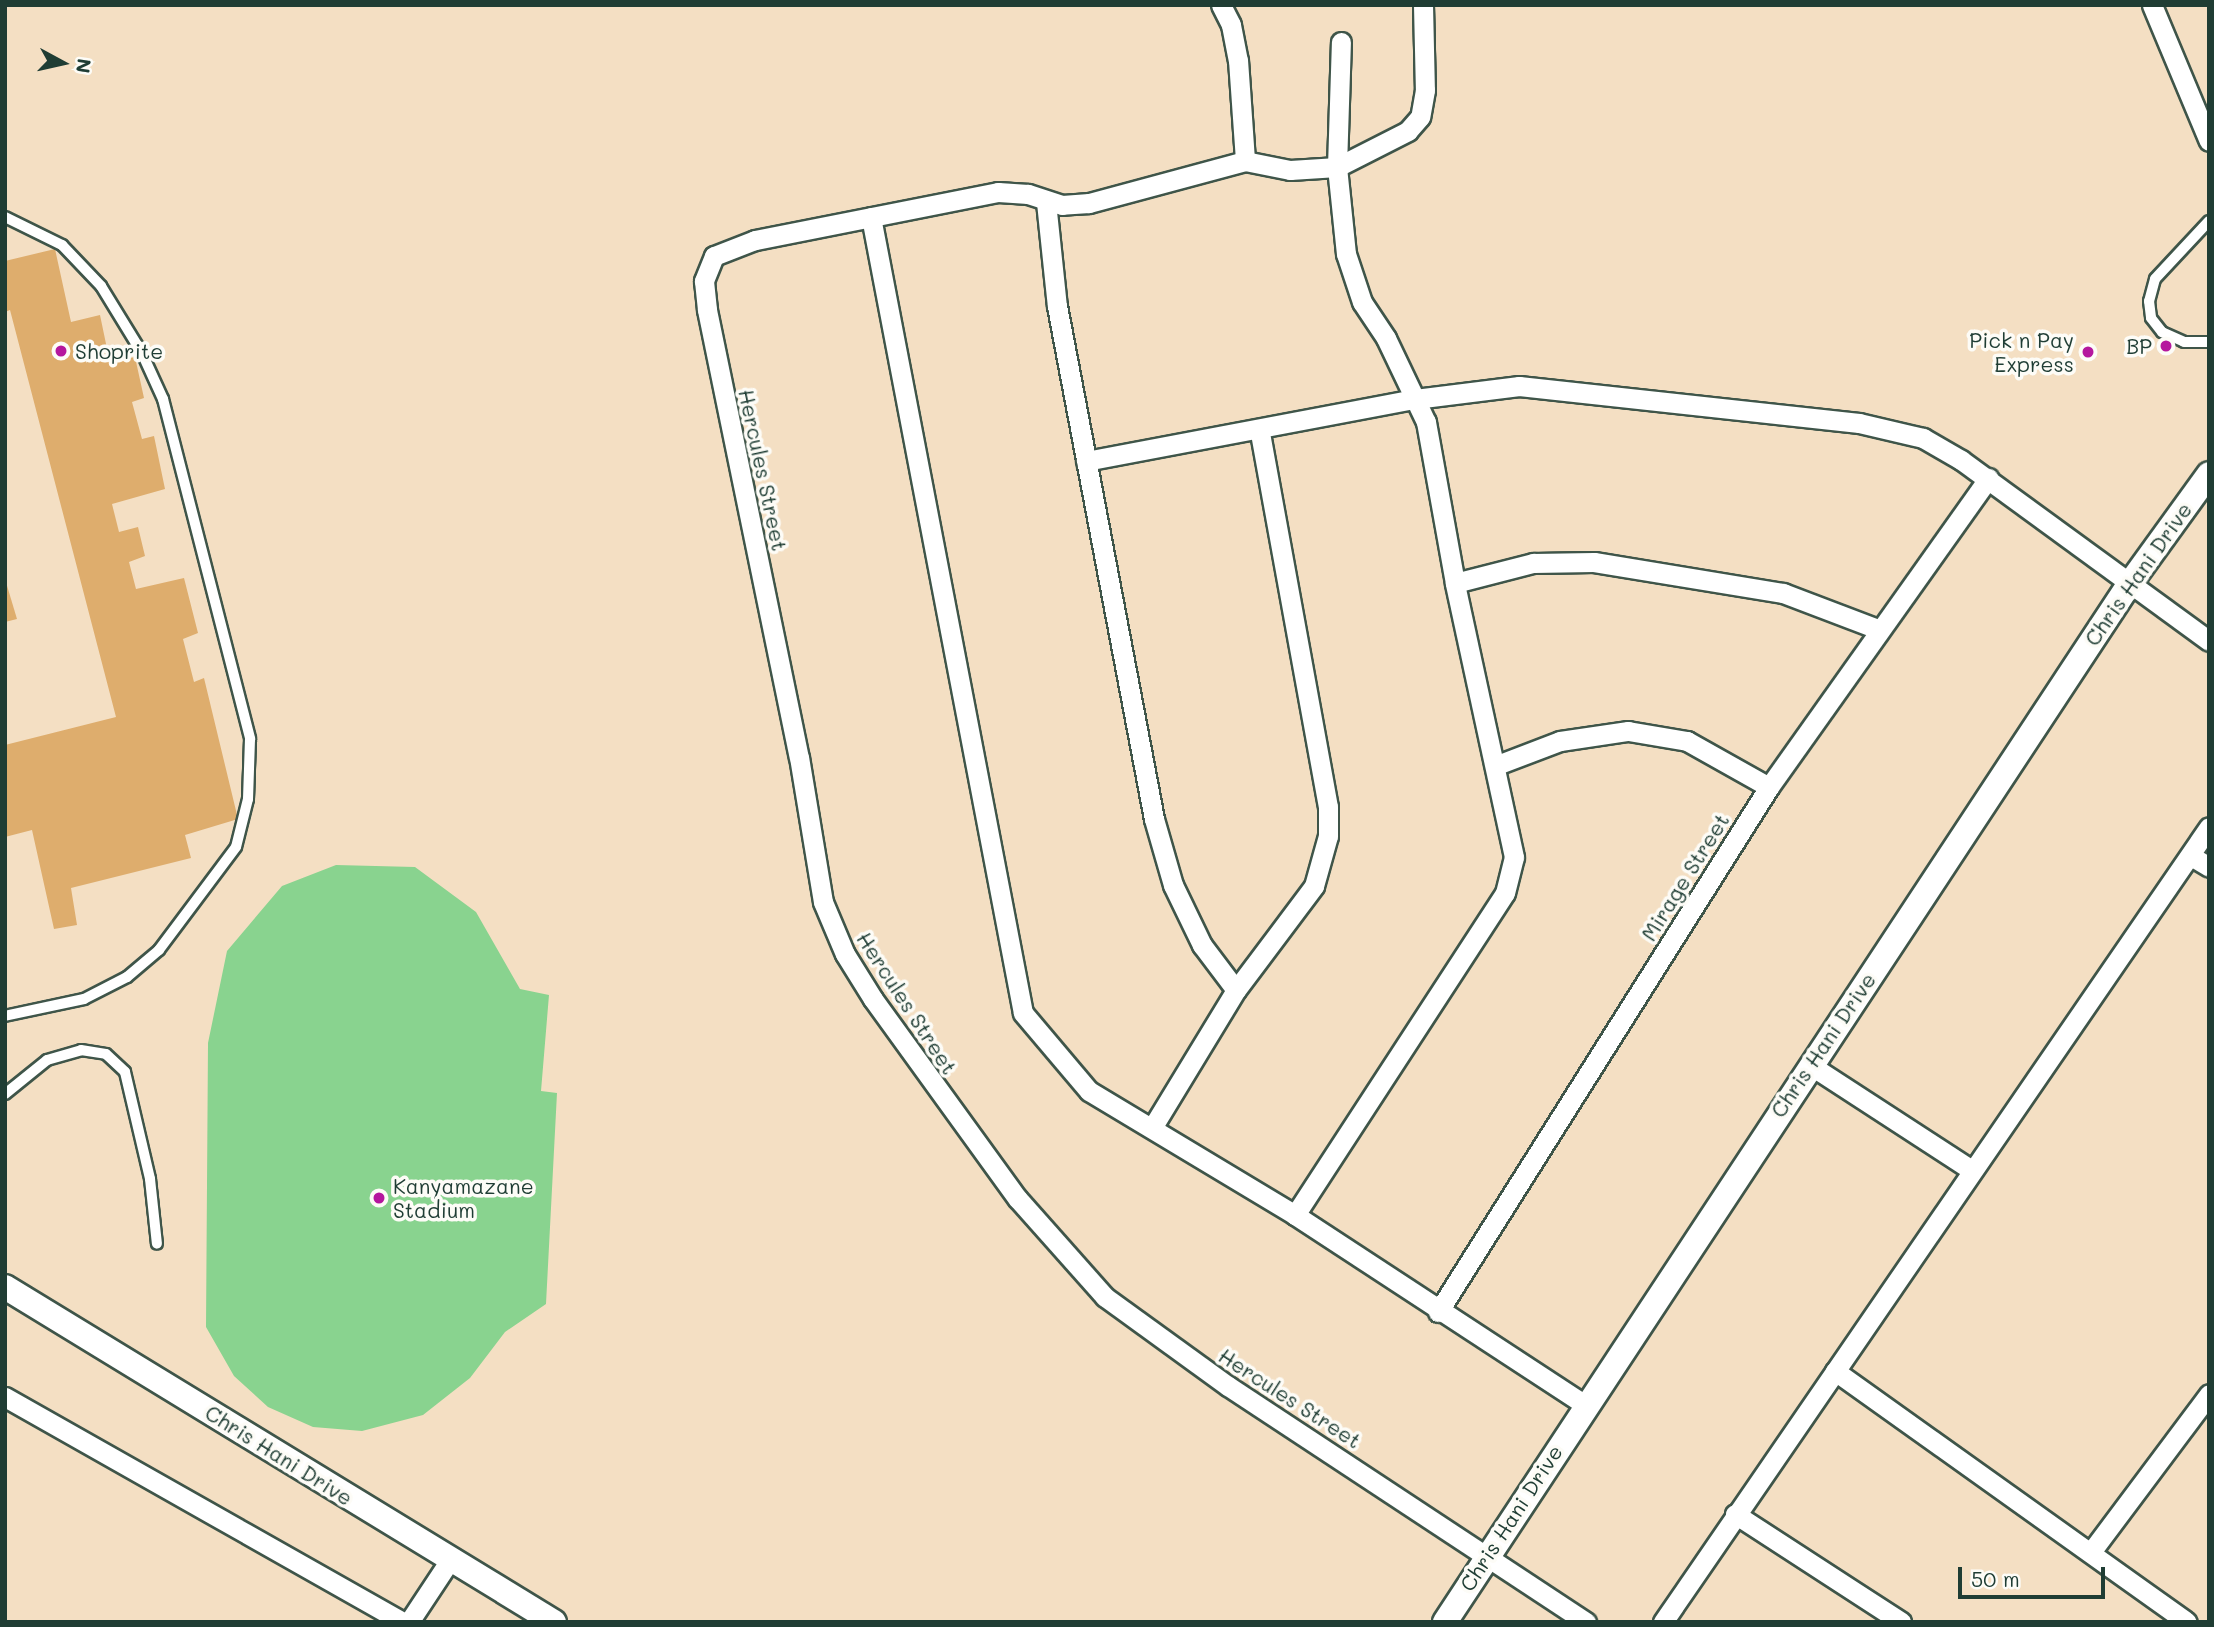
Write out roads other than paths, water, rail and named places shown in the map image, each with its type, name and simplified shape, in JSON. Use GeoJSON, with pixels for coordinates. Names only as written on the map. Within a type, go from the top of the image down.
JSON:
{"type":"FeatureCollection","features":[{"type":"Feature","properties":{"kind":"street"},"geometry":{"type":"LineString","coordinates":[[1221,5],[1231,25],[1238,60],[1245,160],[1290,170],[1337,167],[1408,131],[1420,117],[1425,90],[1423,5]]}},
{"type":"Feature","properties":{"kind":"street"},"geometry":{"type":"LineString","coordinates":[[2152,5],[2209,141]]}},
{"type":"Feature","properties":{"kind":"street"},"geometry":{"type":"LineString","coordinates":[[1295,1215],[1505,892],[1514,857],[1497,765],[1455,583],[1433,448],[1415,399],[1354,283],[1340,221],[1337,167],[1341,42]]}},
{"type":"Feature","properties":{"kind":"street","name":"Hercules Street"},"geometry":{"type":"LineString","coordinates":[[1245,160],[1089,204],[1046,202],[1028,194],[998,192],[732,246],[714,256],[704,281],[823,902],[845,954],[973,1140],[1105,1297],[1228,1386],[1488,1553],[1586,1622]]}},
{"type":"Feature","properties":{"kind":"street"},"geometry":{"type":"LineString","coordinates":[[1046,202],[1057,306],[1162,846],[1173,886],[1202,945],[1236,990]]}},
{"type":"Feature","properties":{"kind":"street"},"geometry":{"type":"LineString","coordinates":[[871,217],[1023,1013],[1089,1091],[1295,1215],[1437,1312],[1584,1404]]}},
{"type":"Feature","properties":{"kind":"street"},"geometry":{"type":"LineString","coordinates":[[1086,461],[1415,399],[1519,386],[1859,423],[1923,438],[1989,478],[2128,586],[2209,641]]}},
{"type":"Feature","properties":{"kind":"street"},"geometry":{"type":"LineString","coordinates":[[1152,1128],[1236,990],[1314,886],[1328,836],[1328,807],[1259,429]]}},
{"type":"Feature","properties":{"kind":"street","name":"Chris Hani Drive"},"geometry":{"type":"LineString","coordinates":[[1445,1622],[1584,1404],[2128,586],[2209,474]]}},
{"type":"Feature","properties":{"kind":"street","name":"Mirage Street"},"geometry":{"type":"LineString","coordinates":[[1437,1312],[1769,787],[1878,629],[1989,478]]}},
{"type":"Feature","properties":{"kind":"street"},"geometry":{"type":"LineString","coordinates":[[1455,583],[1533,563],[1594,562],[1783,593],[1878,629]]}},
{"type":"Feature","properties":{"kind":"street"},"geometry":{"type":"LineString","coordinates":[[1497,765],[1560,741],[1628,731],[1687,741],[1769,787]]}},
{"type":"Feature","properties":{"kind":"street"},"geometry":{"type":"LineString","coordinates":[[1663,1622],[1970,1170],[2209,827]]}},
{"type":"Feature","properties":{"kind":"street"},"geometry":{"type":"LineString","coordinates":[[2191,856],[2209,867]]}},
{"type":"Feature","properties":{"kind":"street"},"geometry":{"type":"LineString","coordinates":[[1810,1065],[1970,1170]]}},
{"type":"Feature","properties":{"kind":"street","name":"Chris Hani Drive"},"geometry":{"type":"LineString","coordinates":[[5,1287],[554,1622]]}},
{"type":"Feature","properties":{"kind":"street"},"geometry":{"type":"LineString","coordinates":[[1835,1371],[2186,1622]]}},
{"type":"Feature","properties":{"kind":"street"},"geometry":{"type":"LineString","coordinates":[[2091,1552],[2209,1394]]}},
{"type":"Feature","properties":{"kind":"street"},"geometry":{"type":"LineString","coordinates":[[5,1397],[402,1622]]}},
{"type":"Feature","properties":{"kind":"street"},"geometry":{"type":"LineString","coordinates":[[1735,1514],[1901,1622]]}},
{"type":"Feature","properties":{"kind":"street"},"geometry":{"type":"LineString","coordinates":[[409,1622],[450,1560]]}},
{"type":"Feature","properties":{"kind":"lane"},"geometry":{"type":"LineString","coordinates":[[5,218],[62,245],[101,286],[142,354],[163,399],[250,739],[248,799],[236,847],[159,950],[127,977],[84,999],[5,1017]]}},
{"type":"Feature","properties":{"kind":"lane"},"geometry":{"type":"LineString","coordinates":[[2209,221],[2155,279],[2149,301],[2151,318],[2162,332],[2184,342],[2209,342]]}},
{"type":"Feature","properties":{"kind":"lane"},"geometry":{"type":"LineString","coordinates":[[5,1094],[47,1060],[81,1050],[106,1055],[124,1072],[150,1179],[158,1244]]}},
{"type":"Feature","properties":{"kind":"place","name":"BP"},"geometry":{"type":"Point","coordinates":[2166,346]}},
{"type":"Feature","properties":{"kind":"place","name":"Shoprite"},"geometry":{"type":"Point","coordinates":[61,351]}},
{"type":"Feature","properties":{"kind":"place","name":"Pick n Pay Express"},"geometry":{"type":"Point","coordinates":[2088,352]}},
{"type":"Feature","properties":{"kind":"place","name":"Kanyamazane Stadium"},"geometry":{"type":"Point","coordinates":[379,1198]}}]}
